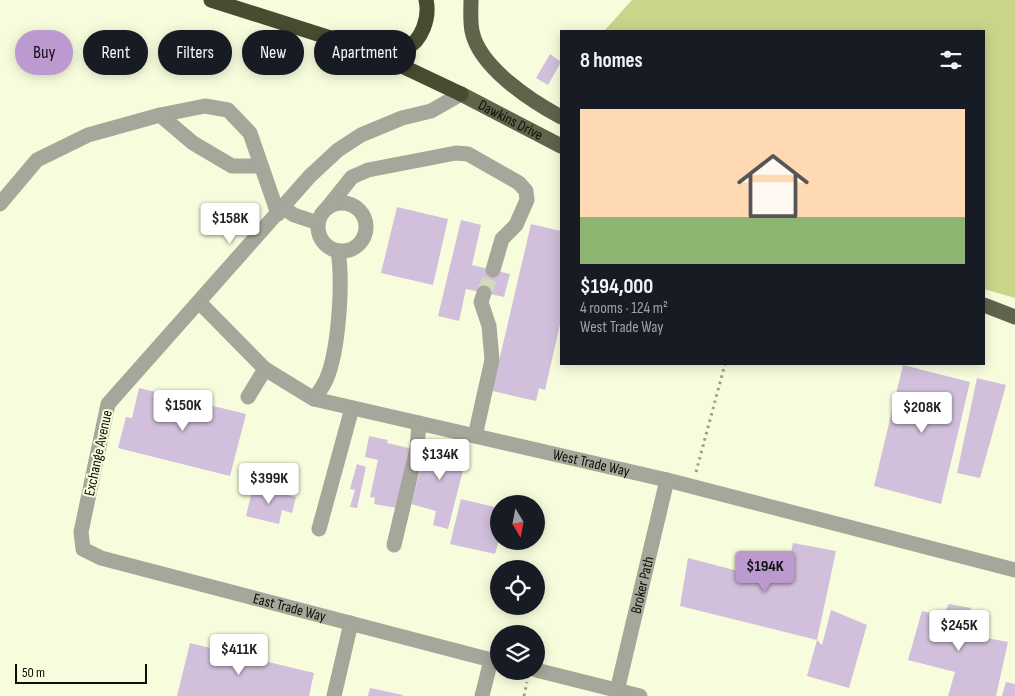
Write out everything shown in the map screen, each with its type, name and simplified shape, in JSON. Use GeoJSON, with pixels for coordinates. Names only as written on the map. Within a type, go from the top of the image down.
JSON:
{"type":"FeatureCollection","features":[{"type":"Feature","properties":{"kind":"highway"},"geometry":{"type":"LineString","coordinates":[[211,0],[314,33]]}},
{"type":"Feature","properties":{"kind":"highway"},"geometry":{"type":"LineString","coordinates":[[416,40],[426,20],[426,0]]}},
{"type":"Feature","properties":{"kind":"highway"},"geometry":{"type":"LineString","coordinates":[[416,73],[461,94]]}},
{"type":"Feature","properties":{"kind":"main road","name":"Dawkins Drive"},"geometry":{"type":"LineString","coordinates":[[471,0],[472,32],[489,65],[532,102],[560,116]]}},
{"type":"Feature","properties":{"kind":"main road","name":"Dawkins Drive"},"geometry":{"type":"LineString","coordinates":[[461,94],[560,145]]}},
{"type":"Feature","properties":{"kind":"main road"},"geometry":{"type":"LineString","coordinates":[[985,305],[1015,317]]}},
{"type":"Feature","properties":{"kind":"street","name":"Exchange Avenue"},"geometry":{"type":"LineString","coordinates":[[83,549],[81,532],[108,404],[310,176],[338,150],[362,135],[402,118],[432,111],[461,94]]}},
{"type":"Feature","properties":{"kind":"street"},"geometry":{"type":"LineString","coordinates":[[0,204],[37,160],[88,136],[160,115],[205,106],[228,110],[250,133],[260,166],[280,211],[318,223]]}},
{"type":"Feature","properties":{"kind":"street"},"geometry":{"type":"LineString","coordinates":[[160,115],[192,143],[232,166],[260,166]]}},
{"type":"Feature","properties":{"kind":"street"},"geometry":{"type":"LineString","coordinates":[[328,207],[337,203],[347,203],[356,206],[366,221],[367,231],[356,247],[338,251],[329,248],[322,241],[318,223],[322,214],[352,177],[368,170],[456,153],[468,154],[519,183],[526,191],[527,200],[516,225],[502,239],[492,270]]}},
{"type":"Feature","properties":{"kind":"street"},"geometry":{"type":"LineString","coordinates":[[314,400],[326,380],[332,358],[342,275],[338,251]]}},
{"type":"Feature","properties":{"kind":"street"},"geometry":{"type":"LineString","coordinates":[[475,436],[492,360],[489,326],[481,302],[484,293]]}},
{"type":"Feature","properties":{"kind":"street","name":"West Trade Way"},"geometry":{"type":"LineString","coordinates":[[198,302],[265,369],[314,400],[692,486],[1015,570]]}},
{"type":"Feature","properties":{"kind":"street"},"geometry":{"type":"LineString","coordinates":[[248,396],[265,369]]}},
{"type":"Feature","properties":{"kind":"street"},"geometry":{"type":"LineString","coordinates":[[319,529],[352,408]]}},
{"type":"Feature","properties":{"kind":"street"},"geometry":{"type":"LineString","coordinates":[[394,545],[417,448],[420,423]]}},
{"type":"Feature","properties":{"kind":"street","name":"Broker Path"},"geometry":{"type":"LineString","coordinates":[[617,691],[667,480]]}},
{"type":"Feature","properties":{"kind":"street","name":"East Trade Way"},"geometry":{"type":"LineString","coordinates":[[83,549],[101,558],[490,660]]}},
{"type":"Feature","properties":{"kind":"street"},"geometry":{"type":"LineString","coordinates":[[334,696],[351,623]]}},
{"type":"Feature","properties":{"kind":"street"},"geometry":{"type":"LineString","coordinates":[[545,672],[640,696]]}},
{"type":"Feature","properties":{"kind":"street"},"geometry":{"type":"LineString","coordinates":[[482,696],[490,674]]}},
{"type":"Feature","properties":{"kind":"path"},"geometry":{"type":"LineString","coordinates":[[692,486],[725,365]]}},
{"type":"Feature","properties":{"kind":"green space"},"geometry":{"type":"Polygon","coordinates":[[[632,0],[1015,0],[1015,298],[985,289],[985,30],[605,30],[632,0]]]}},
{"type":"Feature","properties":{"kind":"building"},"geometry":{"type":"Polygon","coordinates":[[[550,54],[560,61],[548,85],[536,78],[550,54]]]}},
{"type":"Feature","properties":{"kind":"building"},"geometry":{"type":"Polygon","coordinates":[[[397,207],[448,219],[433,285],[381,273],[397,207]]]}},
{"type":"Feature","properties":{"kind":"building"},"geometry":{"type":"Polygon","coordinates":[[[461,220],[481,225],[472,265],[510,274],[504,297],[466,289],[459,321],[438,316],[461,220]]]}},
{"type":"Feature","properties":{"kind":"building"},"geometry":{"type":"Polygon","coordinates":[[[531,224],[560,231],[560,324],[545,390],[539,388],[536,401],[492,391],[531,224]]]}},
{"type":"Feature","properties":{"kind":"building"},"geometry":{"type":"Polygon","coordinates":[[[903,365],[970,382],[941,504],[874,486],[903,365]]]}},
{"type":"Feature","properties":{"kind":"building"},"geometry":{"type":"Polygon","coordinates":[[[977,378],[1006,385],[980,478],[957,473],[977,378]]]}},
{"type":"Feature","properties":{"kind":"building"},"geometry":{"type":"Polygon","coordinates":[[[139,388],[246,414],[230,476],[118,448],[126,417],[132,418],[139,388]]]}},
{"type":"Feature","properties":{"kind":"building"},"geometry":{"type":"Polygon","coordinates":[[[369,436],[388,440],[387,443],[409,448],[397,508],[374,504],[375,498],[370,497],[378,460],[365,457],[369,436]]]}},
{"type":"Feature","properties":{"kind":"building"},"geometry":{"type":"Polygon","coordinates":[[[428,441],[468,451],[448,529],[433,525],[436,511],[411,504],[428,441]]]}},
{"type":"Feature","properties":{"kind":"building"},"geometry":{"type":"Polygon","coordinates":[[[357,464],[366,467],[357,508],[350,507],[355,490],[350,489],[357,464]]]}},
{"type":"Feature","properties":{"kind":"building"},"geometry":{"type":"Polygon","coordinates":[[[253,487],[296,497],[292,513],[282,510],[279,524],[246,516],[253,487]]]}},
{"type":"Feature","properties":{"kind":"building"},"geometry":{"type":"Polygon","coordinates":[[[461,499],[490,506],[490,550],[496,550],[495,554],[450,544],[461,499]]]}},
{"type":"Feature","properties":{"kind":"building"},"geometry":{"type":"Polygon","coordinates":[[[793,543],[836,551],[817,640],[680,606],[688,558],[784,583],[793,543]]]}},
{"type":"Feature","properties":{"kind":"building"},"geometry":{"type":"Polygon","coordinates":[[[949,604],[971,608],[966,634],[1008,642],[996,696],[948,696],[955,672],[908,660],[922,611],[942,616],[949,604]]]}},
{"type":"Feature","properties":{"kind":"building"},"geometry":{"type":"Polygon","coordinates":[[[831,610],[867,625],[849,688],[807,676],[817,640],[822,645],[831,610]]]}},
{"type":"Feature","properties":{"kind":"building"},"geometry":{"type":"Polygon","coordinates":[[[190,643],[314,673],[309,696],[177,696],[190,643]]]}},
{"type":"Feature","properties":{"kind":"building"},"geometry":{"type":"Polygon","coordinates":[[[1006,682],[1015,684],[1015,696],[1002,696],[1006,682]]]}},
{"type":"Feature","properties":{"kind":"building"},"geometry":{"type":"Polygon","coordinates":[[[370,688],[403,695],[368,696],[370,688]]]}},
{"type":"Feature","properties":{"kind":"tunnel"},"geometry":{"type":"LineString","coordinates":[[484,293],[493,270]]}}]}
